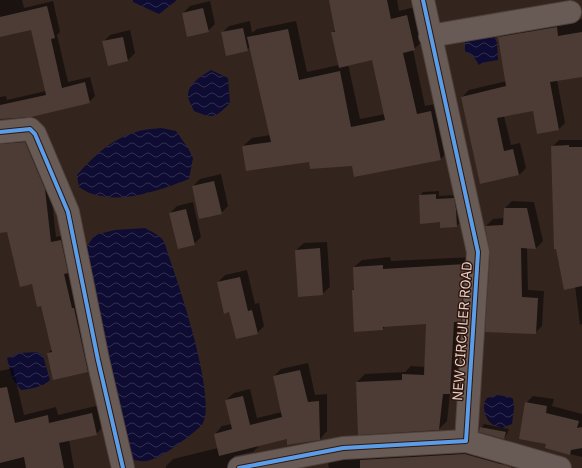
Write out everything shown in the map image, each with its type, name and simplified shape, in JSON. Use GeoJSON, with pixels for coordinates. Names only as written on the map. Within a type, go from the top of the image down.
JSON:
{"type":"FeatureCollection","features":[{"type":"Feature","properties":{"kind":"street","name":"NEW CIRCULER ROAD"},"geometry":{"type":"LineString","coordinates":[[423,0],[478,252],[466,441]]}},
{"type":"Feature","properties":{"kind":"street"},"geometry":{"type":"LineString","coordinates":[[430,36],[570,12]]}},
{"type":"Feature","properties":{"kind":"street"},"geometry":{"type":"LineString","coordinates":[[0,132],[30,129],[36,134],[68,212],[98,360],[123,468]]}},
{"type":"Feature","properties":{"kind":"street"},"geometry":{"type":"LineString","coordinates":[[239,468],[343,448],[466,441],[560,468]]}},
{"type":"Feature","properties":{"kind":"water"},"geometry":{"type":"Polygon","coordinates":[[[133,0],[177,0],[159,14],[133,2],[133,0]]]}},
{"type":"Feature","properties":{"kind":"water"},"geometry":{"type":"Polygon","coordinates":[[[492,31],[497,43],[498,60],[479,65],[474,57],[465,51],[465,38],[492,31]]]}},
{"type":"Feature","properties":{"kind":"water"},"geometry":{"type":"Polygon","coordinates":[[[211,70],[228,78],[230,103],[221,112],[214,116],[194,111],[188,96],[190,87],[200,77],[211,70]]]}},
{"type":"Feature","properties":{"kind":"water"},"geometry":{"type":"Polygon","coordinates":[[[161,128],[176,131],[188,148],[193,158],[189,179],[154,191],[129,197],[105,197],[89,193],[79,187],[77,175],[103,149],[127,135],[139,131],[161,128]]]}},
{"type":"Feature","properties":{"kind":"water"},"geometry":{"type":"Polygon","coordinates":[[[145,228],[161,238],[166,246],[195,342],[205,390],[206,410],[203,423],[193,433],[161,455],[153,459],[139,461],[134,460],[122,421],[88,277],[87,246],[95,235],[115,230],[145,228]]]}},
{"type":"Feature","properties":{"kind":"water"},"geometry":{"type":"Polygon","coordinates":[[[37,352],[43,356],[50,380],[40,386],[21,390],[12,378],[7,358],[20,353],[37,352]]]}},
{"type":"Feature","properties":{"kind":"water"},"geometry":{"type":"Polygon","coordinates":[[[497,395],[510,397],[513,399],[514,408],[512,424],[502,428],[493,425],[487,419],[484,408],[487,398],[497,395]]]}},
{"type":"Feature","properties":{"kind":"building"},"geometry":{"type":"Polygon","coordinates":[[[329,0],[387,0],[391,19],[407,15],[415,50],[403,53],[417,114],[431,111],[441,160],[354,177],[352,166],[310,169],[309,162],[246,171],[242,146],[271,142],[247,37],[288,29],[299,80],[340,71],[351,127],[385,120],[372,60],[339,68],[331,32],[335,32],[329,0]]]}},
{"type":"Feature","properties":{"kind":"building"},"geometry":{"type":"Polygon","coordinates":[[[47,6],[55,38],[51,39],[62,88],[85,82],[90,103],[31,117],[0,119],[0,105],[46,95],[31,30],[0,37],[0,17],[47,6]]]}},
{"type":"Feature","properties":{"kind":"building"},"geometry":{"type":"Polygon","coordinates":[[[203,8],[209,32],[187,37],[182,13],[203,8]]]}},
{"type":"Feature","properties":{"kind":"building"},"geometry":{"type":"Polygon","coordinates":[[[557,27],[558,36],[582,32],[582,77],[550,82],[559,130],[537,134],[533,111],[497,118],[504,151],[513,149],[519,175],[480,184],[461,97],[506,86],[498,37],[557,27]]]}},
{"type":"Feature","properties":{"kind":"building"},"geometry":{"type":"Polygon","coordinates":[[[243,28],[248,51],[226,56],[221,32],[243,28]]]}},
{"type":"Feature","properties":{"kind":"building"},"geometry":{"type":"Polygon","coordinates":[[[123,37],[128,61],[108,66],[102,41],[123,37]]]}},
{"type":"Feature","properties":{"kind":"building"},"geometry":{"type":"Polygon","coordinates":[[[25,142],[45,189],[51,242],[61,240],[68,273],[64,274],[72,308],[74,308],[88,372],[53,380],[47,353],[52,352],[41,306],[37,307],[32,284],[20,287],[7,232],[0,233],[0,144],[25,142]]]}},
{"type":"Feature","properties":{"kind":"building"},"geometry":{"type":"Polygon","coordinates":[[[569,145],[569,147],[582,147],[582,286],[564,290],[556,249],[554,249],[551,146],[569,145]]]}},
{"type":"Feature","properties":{"kind":"building"},"geometry":{"type":"Polygon","coordinates":[[[214,181],[222,214],[199,219],[192,186],[214,181]]]}},
{"type":"Feature","properties":{"kind":"building"},"geometry":{"type":"Polygon","coordinates":[[[436,194],[436,199],[454,198],[457,227],[440,228],[440,222],[420,224],[419,195],[436,194]]]}},
{"type":"Feature","properties":{"kind":"building"},"geometry":{"type":"Polygon","coordinates":[[[504,208],[527,208],[536,249],[521,248],[522,297],[538,298],[536,334],[485,332],[490,253],[485,226],[503,225],[504,208]]]}},
{"type":"Feature","properties":{"kind":"building"},"geometry":{"type":"Polygon","coordinates":[[[186,209],[195,245],[178,249],[169,213],[186,209]]]}},
{"type":"Feature","properties":{"kind":"building"},"geometry":{"type":"Polygon","coordinates":[[[320,248],[323,295],[298,297],[295,250],[320,248]]]}},
{"type":"Feature","properties":{"kind":"building"},"geometry":{"type":"Polygon","coordinates":[[[465,264],[461,322],[454,322],[450,394],[443,394],[439,430],[358,435],[356,382],[402,380],[402,374],[424,375],[426,324],[383,327],[383,330],[354,332],[352,290],[354,290],[353,267],[383,265],[383,269],[465,264]]]}},
{"type":"Feature","properties":{"kind":"building"},"geometry":{"type":"Polygon","coordinates":[[[240,277],[248,311],[252,310],[258,334],[236,339],[229,312],[224,314],[217,282],[240,277]]]}},
{"type":"Feature","properties":{"kind":"building"},"geometry":{"type":"Polygon","coordinates":[[[300,370],[308,402],[319,401],[320,440],[287,445],[287,439],[219,456],[214,434],[232,429],[225,400],[243,396],[250,425],[282,417],[273,376],[300,370]]]}},
{"type":"Feature","properties":{"kind":"building"},"geometry":{"type":"Polygon","coordinates":[[[7,387],[15,423],[48,415],[49,423],[92,413],[97,435],[59,443],[64,468],[26,468],[24,457],[0,463],[0,388],[7,387]]]}},
{"type":"Feature","properties":{"kind":"building"},"geometry":{"type":"Polygon","coordinates":[[[525,402],[547,406],[546,413],[579,421],[577,428],[582,427],[582,448],[571,450],[570,455],[545,448],[546,444],[519,439],[525,402]]]}},
{"type":"Feature","properties":{"kind":"building"},"geometry":{"type":"Polygon","coordinates":[[[480,427],[506,432],[504,439],[479,432],[480,427]]]}},
{"type":"Feature","properties":{"kind":"building"},"geometry":{"type":"Polygon","coordinates":[[[465,454],[511,468],[360,468],[360,460],[465,454]]]}},
{"type":"Feature","properties":{"kind":"cycle path"},"geometry":{"type":"LineString","coordinates":[[239,468],[343,448],[466,441],[478,252],[423,0]]}},
{"type":"Feature","properties":{"kind":"cycle path"},"geometry":{"type":"LineString","coordinates":[[0,132],[30,129],[35,134],[68,212],[98,360],[123,468]]}}]}
